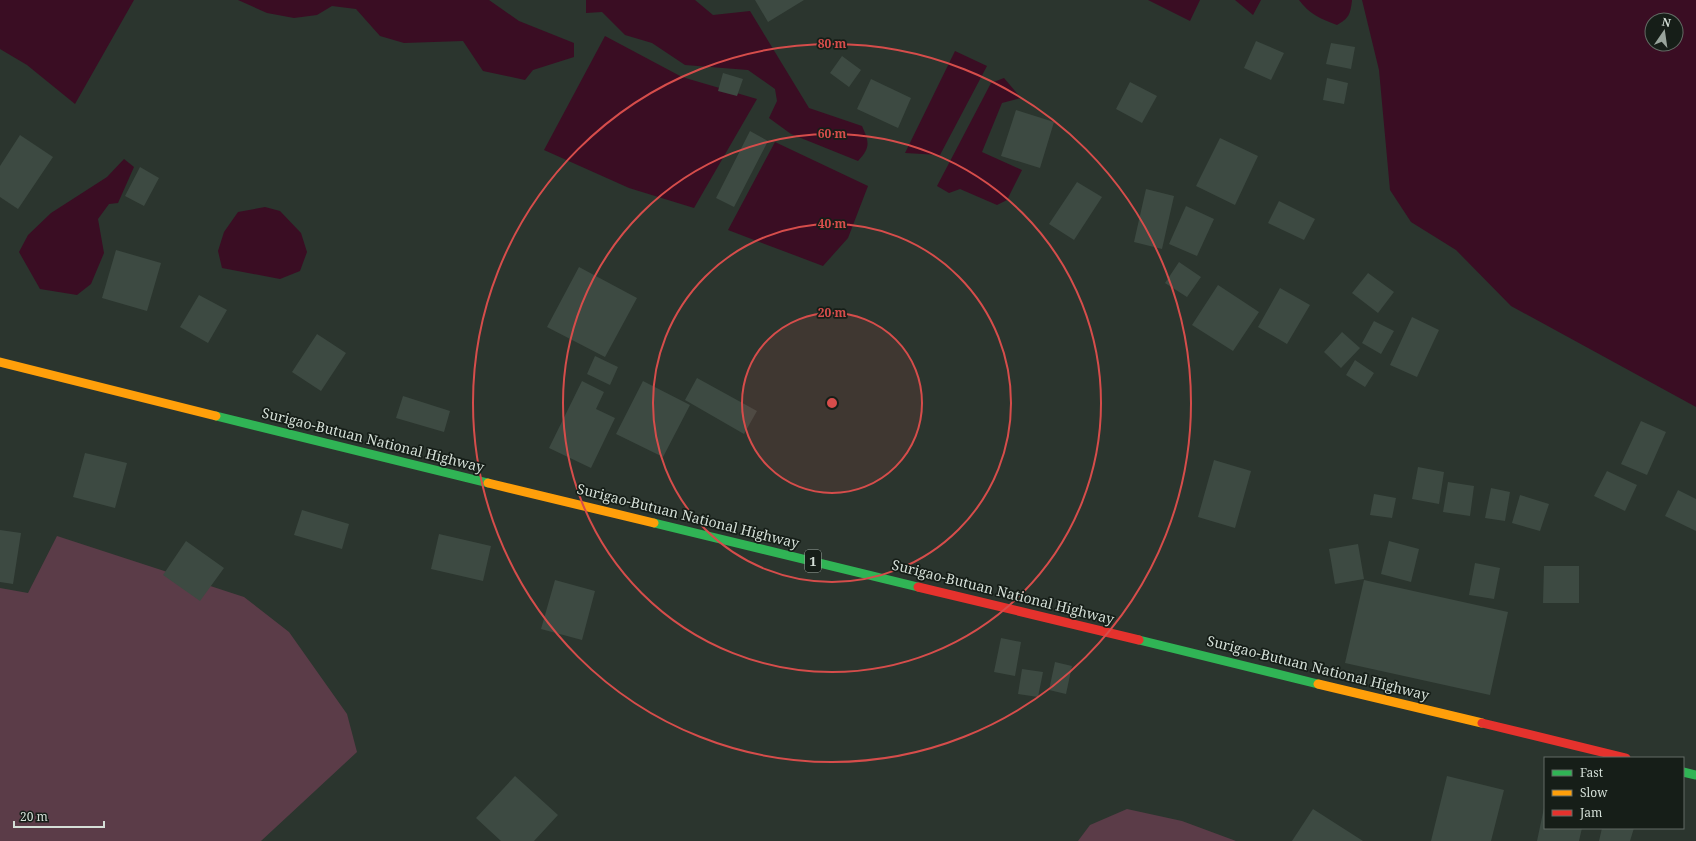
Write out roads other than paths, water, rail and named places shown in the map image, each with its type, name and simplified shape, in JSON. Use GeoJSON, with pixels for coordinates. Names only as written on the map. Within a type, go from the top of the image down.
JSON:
{"type":"FeatureCollection","features":[{"type":"Feature","properties":{"kind":"highway","name":"Surigao-Butuan National Highway"},"geometry":{"type":"LineString","coordinates":[[0,362],[348,449],[1622,757]]}},
{"type":"Feature","properties":{"kind":"highway"},"geometry":{"type":"LineString","coordinates":[[1684,772],[1696,775]]}}]}
